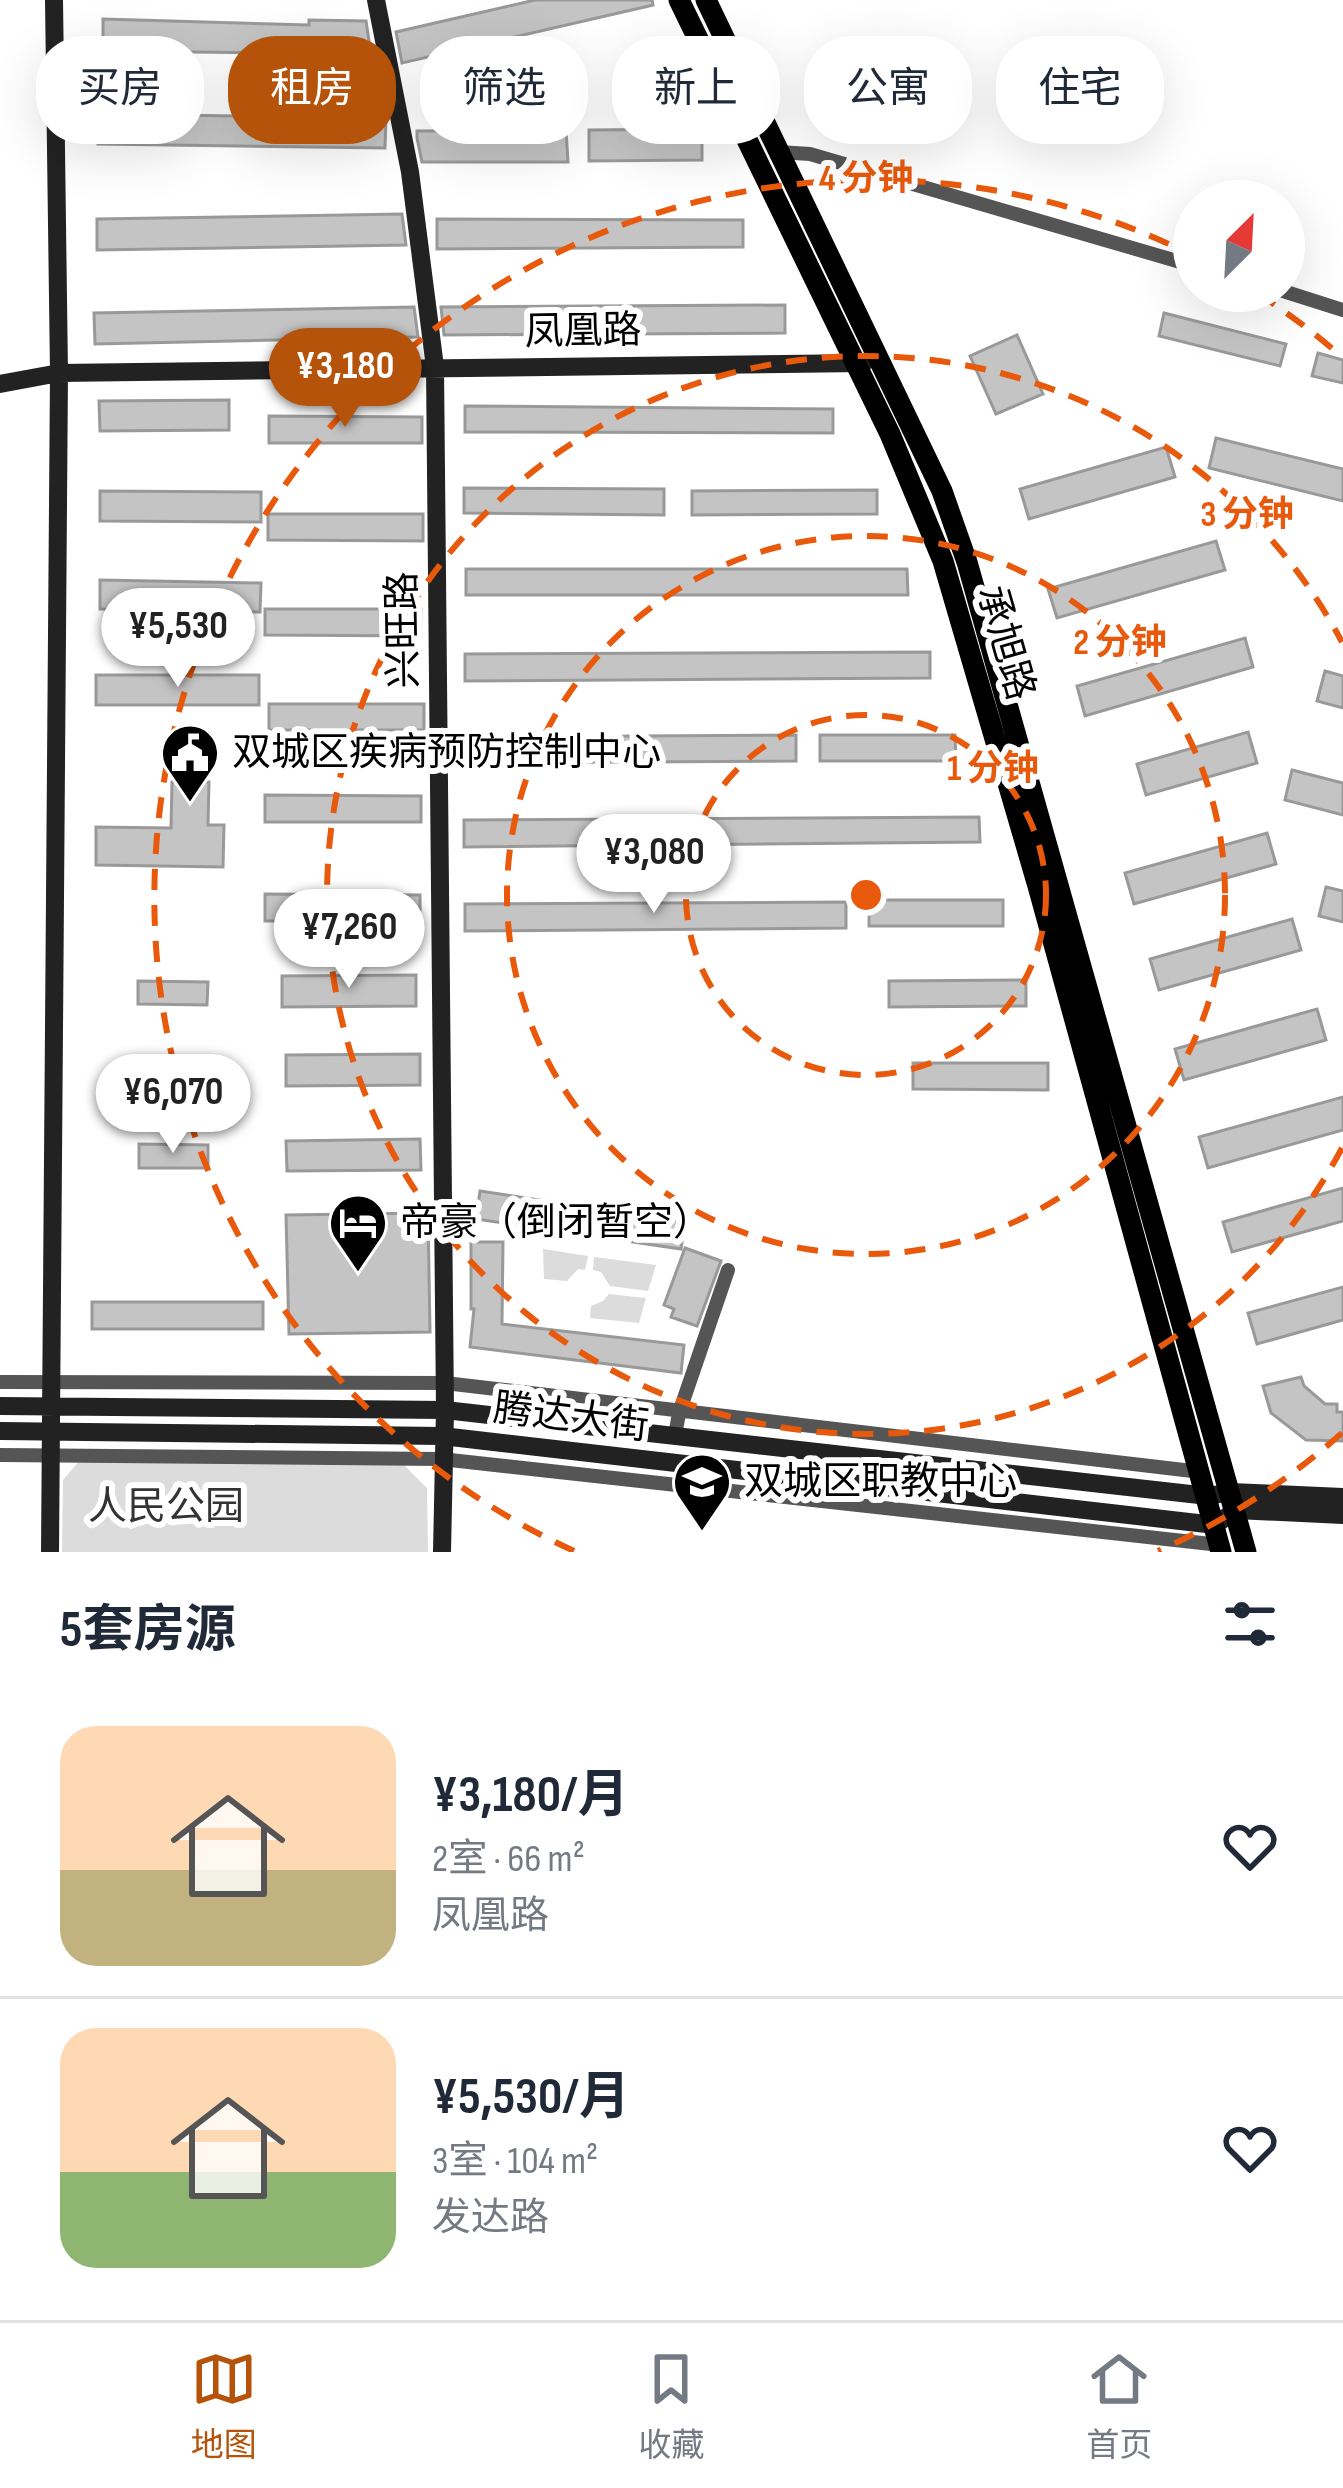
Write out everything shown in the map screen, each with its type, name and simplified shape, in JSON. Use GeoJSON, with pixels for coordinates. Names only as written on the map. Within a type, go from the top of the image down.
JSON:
{"type":"FeatureCollection","features":[{"type":"Feature","properties":{"kind":"main road","name":"承旭路"},"geometry":{"type":"LineString","coordinates":[[679,0],[910,475],[944,561],[1219,1541]]}},
{"type":"Feature","properties":{"kind":"main road","name":"承旭路"},"geometry":{"type":"LineString","coordinates":[[706,0],[942,490],[967,562],[1246,1552]]}},
{"type":"Feature","properties":{"kind":"street"},"geometry":{"type":"LineString","coordinates":[[50,1552],[59,373],[54,0]]}},
{"type":"Feature","properties":{"kind":"street","name":"兴旺路"},"geometry":{"type":"LineString","coordinates":[[376,0],[410,172],[435,367],[445,1383],[442,1552]]}},
{"type":"Feature","properties":{"kind":"street"},"geometry":{"type":"LineString","coordinates":[[779,152],[810,154],[1173,260]]}},
{"type":"Feature","properties":{"kind":"street"},"geometry":{"type":"LineString","coordinates":[[1305,298],[1343,310]]}},
{"type":"Feature","properties":{"kind":"street","name":"凤凰路"},"geometry":{"type":"LineString","coordinates":[[0,384],[59,373],[881,363]]}},
{"type":"Feature","properties":{"kind":"street"},"geometry":{"type":"LineString","coordinates":[[675,1436],[728,1270]]}},
{"type":"Feature","properties":{"kind":"street"},"geometry":{"type":"LineString","coordinates":[[0,1382],[445,1383],[1201,1472]]}},
{"type":"Feature","properties":{"kind":"street","name":"腾达大街"},"geometry":{"type":"LineString","coordinates":[[0,1406],[445,1410],[1343,1515]]}},
{"type":"Feature","properties":{"kind":"street","name":"腾达大街"},"geometry":{"type":"LineString","coordinates":[[0,1431],[442,1436],[1219,1541]]}},
{"type":"Feature","properties":{"kind":"street"},"geometry":{"type":"LineString","coordinates":[[0,1455],[441,1459],[1219,1541],[1233,1501]]}},
{"type":"Feature","properties":{"kind":"street","name":"腾达大街"},"geometry":{"type":"LineString","coordinates":[[1233,1501],[1343,1497]]}},
{"type":"Feature","properties":{"kind":"green space"},"geometry":{"type":"Polygon","coordinates":[[[543,1249],[588,1256],[585,1270],[578,1269],[567,1281],[544,1279],[543,1249]]]}},
{"type":"Feature","properties":{"kind":"green space"},"geometry":{"type":"Polygon","coordinates":[[[594,1257],[656,1265],[648,1291],[610,1286],[601,1272],[593,1270],[594,1257]]]}},
{"type":"Feature","properties":{"kind":"green space"},"geometry":{"type":"Polygon","coordinates":[[[609,1294],[646,1298],[639,1323],[590,1318],[591,1306],[609,1294]]]}},
{"type":"Feature","properties":{"kind":"green space","name":"人民公园"},"geometry":{"type":"Polygon","coordinates":[[[80,1460],[404,1465],[427,1488],[428,1552],[62,1552],[63,1480],[80,1460]]]}},
{"type":"Feature","properties":{"kind":"building"},"geometry":{"type":"Polygon","coordinates":[[[535,0],[652,0],[653,5],[519,36],[420,36],[420,59],[402,63],[396,32],[535,0]]]}},
{"type":"Feature","properties":{"kind":"building"},"geometry":{"type":"Polygon","coordinates":[[[103,19],[309,25],[309,20],[366,21],[368,36],[228,36],[228,52],[204,52],[204,36],[103,36],[103,19]]]}},
{"type":"Feature","properties":{"kind":"building"},"geometry":{"type":"Polygon","coordinates":[[[204,115],[228,116],[228,144],[385,144],[385,148],[98,144],[204,144],[204,115]]]}},
{"type":"Feature","properties":{"kind":"building"},"geometry":{"type":"Polygon","coordinates":[[[589,130],[612,130],[612,144],[702,144],[702,160],[589,161],[589,130]]]}},
{"type":"Feature","properties":{"kind":"building"},"geometry":{"type":"Polygon","coordinates":[[[417,131],[420,144],[567,144],[568,162],[422,162],[417,131]]]}},
{"type":"Feature","properties":{"kind":"building"},"geometry":{"type":"Polygon","coordinates":[[[402,214],[406,245],[97,250],[97,219],[402,214]]]}},
{"type":"Feature","properties":{"kind":"building"},"geometry":{"type":"Polygon","coordinates":[[[437,219],[743,220],[743,247],[437,249],[437,219]]]}},
{"type":"Feature","properties":{"kind":"building"},"geometry":{"type":"Polygon","coordinates":[[[785,305],[785,333],[618,334],[444,335],[441,307],[785,305]]]}},
{"type":"Feature","properties":{"kind":"building"},"geometry":{"type":"Polygon","coordinates":[[[414,307],[418,337],[95,344],[94,313],[414,307]]]}},
{"type":"Feature","properties":{"kind":"building"},"geometry":{"type":"Polygon","coordinates":[[[1164,313],[1286,344],[1280,366],[1159,336],[1164,313]]]}},
{"type":"Feature","properties":{"kind":"building"},"geometry":{"type":"Polygon","coordinates":[[[1017,335],[1043,394],[996,414],[970,356],[1017,335]]]}},
{"type":"Feature","properties":{"kind":"building"},"geometry":{"type":"Polygon","coordinates":[[[1318,353],[1343,360],[1343,383],[1312,376],[1318,353]]]}},
{"type":"Feature","properties":{"kind":"building"},"geometry":{"type":"Polygon","coordinates":[[[229,400],[229,430],[100,431],[99,401],[229,400]]]}},
{"type":"Feature","properties":{"kind":"building"},"geometry":{"type":"Polygon","coordinates":[[[465,406],[833,409],[833,433],[465,432],[465,406]]]}},
{"type":"Feature","properties":{"kind":"building"},"geometry":{"type":"Polygon","coordinates":[[[269,416],[422,417],[422,443],[269,443],[269,416]]]}},
{"type":"Feature","properties":{"kind":"building"},"geometry":{"type":"Polygon","coordinates":[[[1216,438],[1343,469],[1343,501],[1209,468],[1216,438]]]}},
{"type":"Feature","properties":{"kind":"building"},"geometry":{"type":"Polygon","coordinates":[[[1166,447],[1175,477],[1029,519],[1020,489],[1166,447]]]}},
{"type":"Feature","properties":{"kind":"building"},"geometry":{"type":"Polygon","coordinates":[[[464,488],[664,489],[664,515],[464,513],[464,488]]]}},
{"type":"Feature","properties":{"kind":"building"},"geometry":{"type":"Polygon","coordinates":[[[877,490],[877,514],[692,515],[692,491],[877,490]]]}},
{"type":"Feature","properties":{"kind":"building"},"geometry":{"type":"Polygon","coordinates":[[[100,491],[261,492],[261,522],[100,521],[100,491]]]}},
{"type":"Feature","properties":{"kind":"building"},"geometry":{"type":"Polygon","coordinates":[[[268,514],[423,514],[423,541],[268,540],[268,514]]]}},
{"type":"Feature","properties":{"kind":"building"},"geometry":{"type":"Polygon","coordinates":[[[1216,541],[1225,570],[1057,618],[1048,589],[1216,541]]]}},
{"type":"Feature","properties":{"kind":"building"},"geometry":{"type":"Polygon","coordinates":[[[466,569],[907,569],[908,595],[466,595],[466,569]]]}},
{"type":"Feature","properties":{"kind":"building"},"geometry":{"type":"Polygon","coordinates":[[[100,580],[261,583],[260,612],[100,609],[100,580]]]}},
{"type":"Feature","properties":{"kind":"building"},"geometry":{"type":"Polygon","coordinates":[[[265,609],[421,609],[421,636],[265,635],[265,609]]]}},
{"type":"Feature","properties":{"kind":"building"},"geometry":{"type":"Polygon","coordinates":[[[1245,638],[1253,667],[1085,716],[1077,686],[1245,638]]]}},
{"type":"Feature","properties":{"kind":"building"},"geometry":{"type":"Polygon","coordinates":[[[930,652],[930,678],[465,681],[465,654],[930,652]]]}},
{"type":"Feature","properties":{"kind":"building"},"geometry":{"type":"Polygon","coordinates":[[[1325,671],[1343,676],[1343,708],[1317,701],[1325,671]]]}},
{"type":"Feature","properties":{"kind":"building"},"geometry":{"type":"Polygon","coordinates":[[[96,675],[259,675],[259,705],[96,705],[96,675]]]}},
{"type":"Feature","properties":{"kind":"building"},"geometry":{"type":"Polygon","coordinates":[[[269,704],[424,704],[424,730],[269,730],[269,704]]]}},
{"type":"Feature","properties":{"kind":"building"},"geometry":{"type":"Polygon","coordinates":[[[1248,732],[1257,763],[1146,795],[1137,764],[1248,732]]]}},
{"type":"Feature","properties":{"kind":"building"},"geometry":{"type":"Polygon","coordinates":[[[796,735],[796,761],[465,763],[465,737],[796,735]]]}},
{"type":"Feature","properties":{"kind":"building"},"geometry":{"type":"Polygon","coordinates":[[[820,735],[955,735],[956,761],[820,761],[820,735]]]}},
{"type":"Feature","properties":{"kind":"building"},"geometry":{"type":"Polygon","coordinates":[[[1292,770],[1343,783],[1343,815],[1285,800],[1292,770]]]}},
{"type":"Feature","properties":{"kind":"building","name":"双城区疾病预防控制中心"},"geometry":{"type":"Polygon","coordinates":[[[172,782],[209,782],[208,825],[224,825],[223,867],[96,865],[96,827],[171,828],[172,782]]]}},
{"type":"Feature","properties":{"kind":"building"},"geometry":{"type":"Polygon","coordinates":[[[265,795],[421,796],[421,822],[265,822],[265,795]]]}},
{"type":"Feature","properties":{"kind":"building"},"geometry":{"type":"Polygon","coordinates":[[[979,817],[980,842],[464,847],[464,820],[979,817]]]}},
{"type":"Feature","properties":{"kind":"building"},"geometry":{"type":"Polygon","coordinates":[[[1267,833],[1276,864],[1134,904],[1125,873],[1267,833]]]}},
{"type":"Feature","properties":{"kind":"building"},"geometry":{"type":"Polygon","coordinates":[[[1326,887],[1343,891],[1343,922],[1319,916],[1326,887]]]}},
{"type":"Feature","properties":{"kind":"building"},"geometry":{"type":"Polygon","coordinates":[[[265,894],[420,895],[420,921],[265,921],[265,894]]]}},
{"type":"Feature","properties":{"kind":"building"},"geometry":{"type":"Polygon","coordinates":[[[869,900],[1003,900],[1003,926],[869,926],[869,900]]]}},
{"type":"Feature","properties":{"kind":"building"},"geometry":{"type":"Polygon","coordinates":[[[846,902],[846,928],[465,931],[465,904],[846,902]]]}},
{"type":"Feature","properties":{"kind":"building"},"geometry":{"type":"Polygon","coordinates":[[[1292,919],[1301,950],[1159,990],[1150,959],[1292,919]]]}},
{"type":"Feature","properties":{"kind":"building"},"geometry":{"type":"Polygon","coordinates":[[[416,975],[416,1006],[282,1007],[282,976],[416,975]]]}},
{"type":"Feature","properties":{"kind":"building"},"geometry":{"type":"Polygon","coordinates":[[[1026,980],[1026,1006],[889,1007],[889,981],[1026,980]]]}},
{"type":"Feature","properties":{"kind":"building"},"geometry":{"type":"Polygon","coordinates":[[[138,981],[208,982],[207,1005],[138,1004],[138,981]]]}},
{"type":"Feature","properties":{"kind":"building"},"geometry":{"type":"Polygon","coordinates":[[[1317,1009],[1326,1040],[1184,1080],[1175,1049],[1317,1009]]]}},
{"type":"Feature","properties":{"kind":"building"},"geometry":{"type":"Polygon","coordinates":[[[420,1054],[420,1085],[286,1086],[286,1055],[420,1054]]]}},
{"type":"Feature","properties":{"kind":"building"},"geometry":{"type":"Polygon","coordinates":[[[913,1063],[1048,1063],[1048,1090],[913,1089],[913,1063]]]}},
{"type":"Feature","properties":{"kind":"building"},"geometry":{"type":"Polygon","coordinates":[[[137,1064],[207,1064],[206,1088],[137,1087],[137,1064]]]}},
{"type":"Feature","properties":{"kind":"building"},"geometry":{"type":"Polygon","coordinates":[[[1343,1097],[1343,1130],[1208,1168],[1199,1137],[1343,1097]]]}},
{"type":"Feature","properties":{"kind":"building"},"geometry":{"type":"Polygon","coordinates":[[[420,1139],[421,1170],[287,1171],[286,1141],[420,1139]]]}},
{"type":"Feature","properties":{"kind":"building"},"geometry":{"type":"Polygon","coordinates":[[[139,1144],[208,1145],[208,1168],[139,1168],[139,1144]]]}},
{"type":"Feature","properties":{"kind":"building"},"geometry":{"type":"Polygon","coordinates":[[[1343,1188],[1343,1221],[1232,1252],[1223,1222],[1343,1188]]]}},
{"type":"Feature","properties":{"kind":"building"},"geometry":{"type":"Polygon","coordinates":[[[480,1191],[685,1222],[681,1249],[476,1219],[480,1191]]]}},
{"type":"Feature","properties":{"kind":"building","name":"帝豪（倒闭暂空）"},"geometry":{"type":"Polygon","coordinates":[[[428,1213],[430,1332],[289,1334],[286,1215],[428,1213]]]}},
{"type":"Feature","properties":{"kind":"building"},"geometry":{"type":"Polygon","coordinates":[[[471,1242],[503,1242],[502,1324],[684,1345],[681,1373],[470,1347],[474,1309],[471,1242]]]}},
{"type":"Feature","properties":{"kind":"building"},"geometry":{"type":"Polygon","coordinates":[[[685,1248],[721,1261],[697,1326],[671,1317],[674,1309],[664,1305],[685,1248]]]}},
{"type":"Feature","properties":{"kind":"building"},"geometry":{"type":"Polygon","coordinates":[[[1343,1287],[1343,1320],[1257,1344],[1248,1313],[1343,1287]]]}},
{"type":"Feature","properties":{"kind":"building"},"geometry":{"type":"Polygon","coordinates":[[[92,1302],[263,1302],[263,1329],[92,1329],[92,1302]]]}},
{"type":"Feature","properties":{"kind":"building"},"geometry":{"type":"Polygon","coordinates":[[[1301,1377],[1304,1386],[1325,1404],[1337,1404],[1337,1412],[1343,1412],[1343,1441],[1306,1440],[1271,1413],[1263,1386],[1301,1377]]]}},
{"type":"Feature","properties":{"kind":"place","name":"双城区疾病预防控制中心"},"geometry":{"type":"Point","coordinates":[190,804]}},
{"type":"Feature","properties":{"kind":"place","name":"帝豪（倒闭暂空）"},"geometry":{"type":"Point","coordinates":[358,1274]}},
{"type":"Feature","properties":{"kind":"place","name":"双城区职教中心"},"geometry":{"type":"Point","coordinates":[702,1533]}}]}
